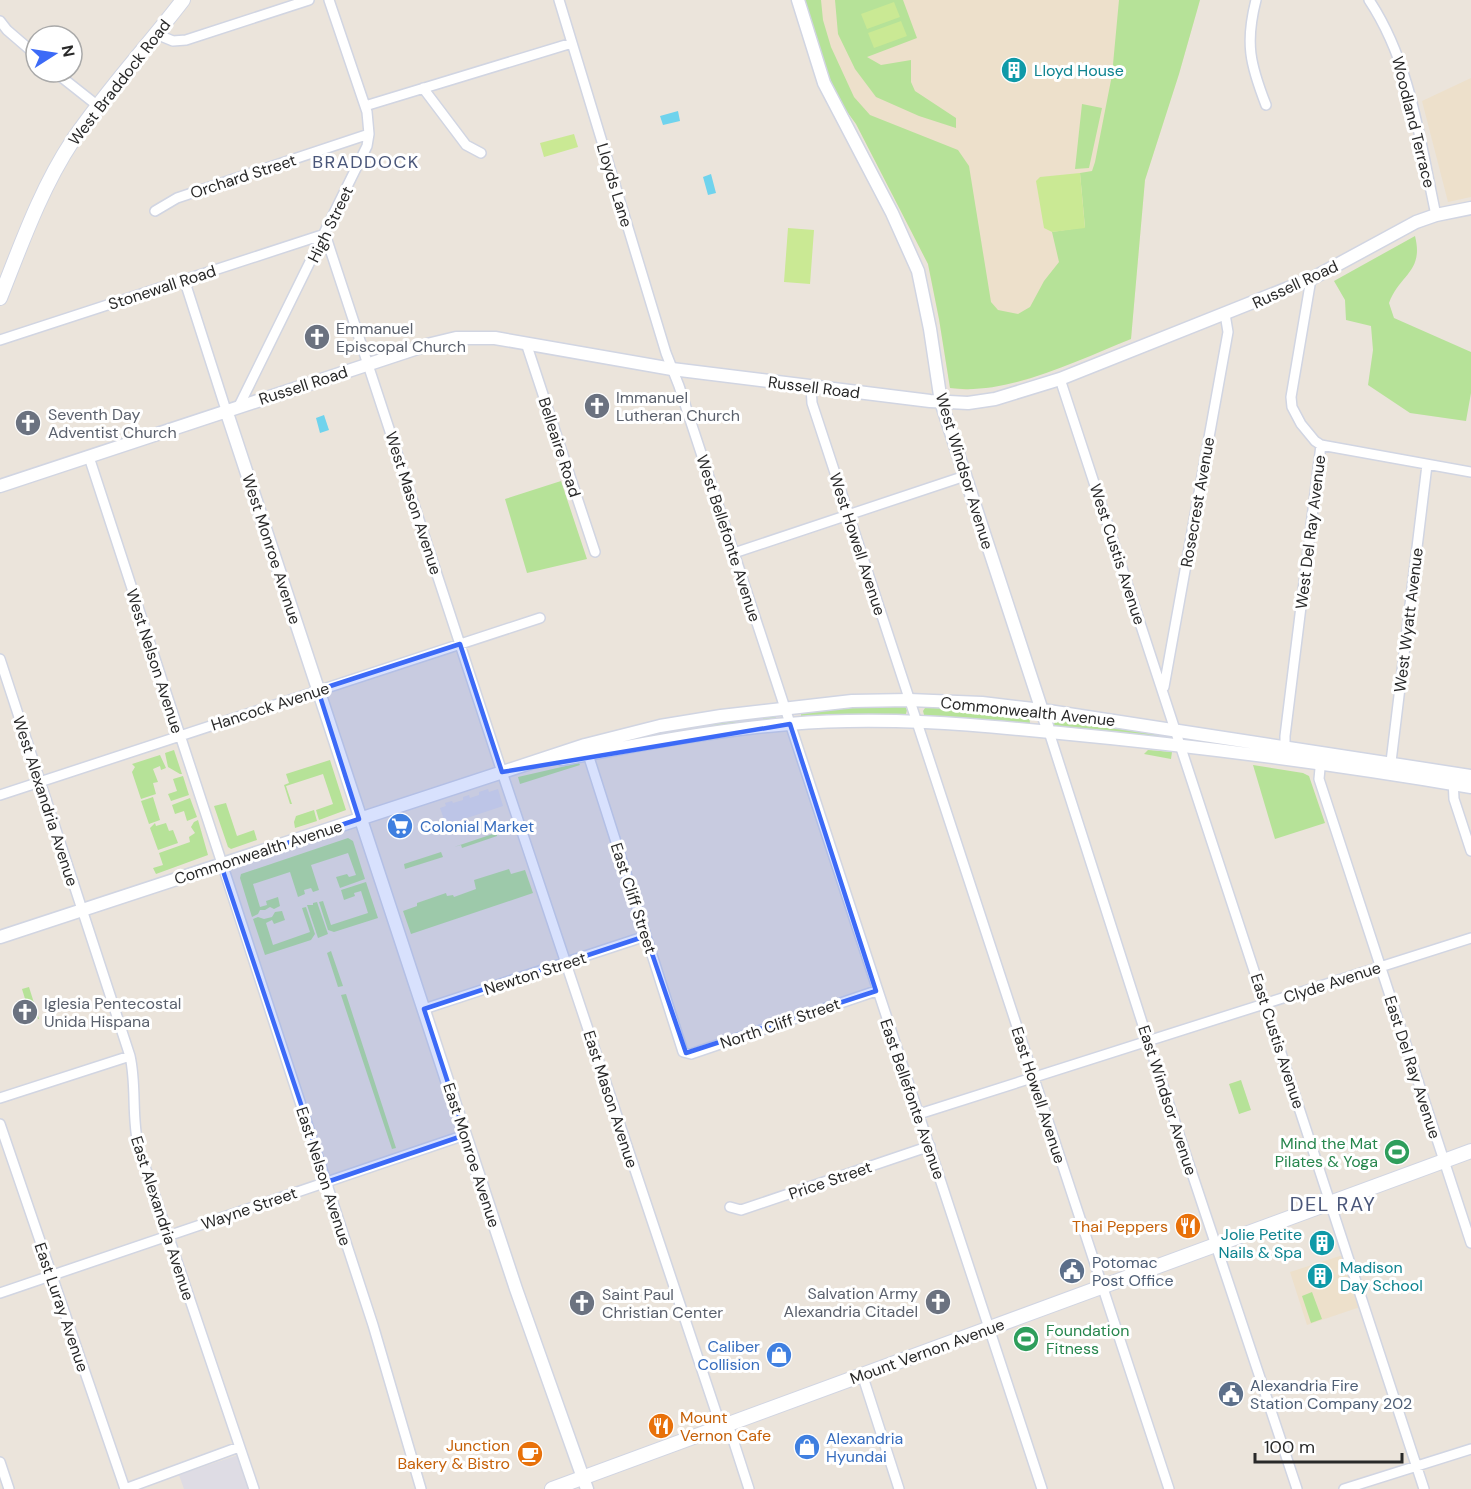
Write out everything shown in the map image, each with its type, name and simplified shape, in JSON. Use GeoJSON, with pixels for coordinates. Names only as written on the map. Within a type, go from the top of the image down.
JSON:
{"type":"FeatureCollection","features":[{"type":"Feature","properties":{"kind":"main road","name":"West Braddock Road"},"geometry":{"type":"LineString","coordinates":[[0,298],[26,233],[73,141],[98,106],[183,0]]}},
{"type":"Feature","properties":{"kind":"main road","name":"Mount Vernon Avenue"},"geometry":{"type":"LineString","coordinates":[[552,1489],[585,1483],[724,1426],[862,1374],[1471,1151]]}},
{"type":"Feature","properties":{"kind":"street"},"geometry":{"type":"LineString","coordinates":[[156,34],[173,41],[186,40],[309,0]]}},
{"type":"Feature","properties":{"kind":"street","name":"High Street"},"geometry":{"type":"LineString","coordinates":[[239,406],[367,146],[369,134],[365,106],[329,0]]}},
{"type":"Feature","properties":{"kind":"street","name":"Lloyds Lane"},"geometry":{"type":"LineString","coordinates":[[559,0],[672,369]]}},
{"type":"Feature","properties":{"kind":"street","name":"West Windsor Avenue"},"geometry":{"type":"LineString","coordinates":[[798,0],[824,83],[892,213],[918,272],[930,329],[941,402],[1042,710]]}},
{"type":"Feature","properties":{"kind":"street"},"geometry":{"type":"LineString","coordinates":[[1256,0],[1249,40],[1251,61],[1266,105]]}},
{"type":"Feature","properties":{"kind":"street","name":"Woodland Terrace"},"geometry":{"type":"LineString","coordinates":[[1369,0],[1383,20],[1402,63],[1436,215]]}},
{"type":"Feature","properties":{"kind":"street"},"geometry":{"type":"LineString","coordinates":[[0,21],[24,45]]}},
{"type":"Feature","properties":{"kind":"street"},"geometry":{"type":"LineString","coordinates":[[365,106],[572,43]]}},
{"type":"Feature","properties":{"kind":"street"},"geometry":{"type":"LineString","coordinates":[[70,84],[98,106]]}},
{"type":"Feature","properties":{"kind":"street"},"geometry":{"type":"LineString","coordinates":[[423,88],[466,145],[481,153]]}},
{"type":"Feature","properties":{"kind":"street","name":"Orchard Street"},"geometry":{"type":"LineString","coordinates":[[155,211],[177,198],[369,134]]}},
{"type":"Feature","properties":{"kind":"street","name":"Russell Road"},"geometry":{"type":"LineString","coordinates":[[0,486],[226,410],[427,345],[456,338],[495,338],[526,342],[672,369],[941,402],[968,403],[995,399],[1060,379],[1225,314],[1311,279],[1403,228],[1436,215],[1471,208]]}},
{"type":"Feature","properties":{"kind":"street","name":"Stonewall Road"},"geometry":{"type":"LineString","coordinates":[[0,340],[325,234]]}},
{"type":"Feature","properties":{"kind":"street","name":"West Mason Avenue"},"geometry":{"type":"LineString","coordinates":[[325,234],[502,772]]}},
{"type":"Feature","properties":{"kind":"street","name":"West Monroe Avenue"},"geometry":{"type":"LineString","coordinates":[[184,279],[359,819]]}},
{"type":"Feature","properties":{"kind":"street","name":"West Del Ray Avenue"},"geometry":{"type":"LineString","coordinates":[[1287,759],[1284,747],[1321,445],[1301,424],[1292,407],[1291,397],[1311,279]]}},
{"type":"Feature","properties":{"kind":"street","name":"Rosecrest Avenue"},"geometry":{"type":"LineString","coordinates":[[1163,689],[1228,332],[1225,314]]}},
{"type":"Feature","properties":{"kind":"street","name":"Belleaire Road"},"geometry":{"type":"LineString","coordinates":[[526,342],[595,552]]}},
{"type":"Feature","properties":{"kind":"street","name":"West Bellefonte Avenue"},"geometry":{"type":"LineString","coordinates":[[672,369],[785,708]]}},
{"type":"Feature","properties":{"kind":"street","name":"West Custis Avenue"},"geometry":{"type":"LineString","coordinates":[[1060,379],[1176,729]]}},
{"type":"Feature","properties":{"kind":"street","name":"West Howell Avenue"},"geometry":{"type":"LineString","coordinates":[[811,387],[812,403],[909,700]]}},
{"type":"Feature","properties":{"kind":"street"},"geometry":{"type":"LineString","coordinates":[[1321,445],[1471,472]]}},
{"type":"Feature","properties":{"kind":"street","name":"West Nelson Avenue"},"geometry":{"type":"LineString","coordinates":[[88,457],[221,865]]}},
{"type":"Feature","properties":{"kind":"street","name":"West Wyatt Avenue"},"geometry":{"type":"LineString","coordinates":[[1390,769],[1427,465]]}},
{"type":"Feature","properties":{"kind":"street"},"geometry":{"type":"LineString","coordinates":[[734,554],[965,476]]}},
{"type":"Feature","properties":{"kind":"street","name":"Hancock Avenue"},"geometry":{"type":"LineString","coordinates":[[0,795],[540,618]]}},
{"type":"Feature","properties":{"kind":"street","name":"West Alexandria Avenue"},"geometry":{"type":"LineString","coordinates":[[0,659],[81,910]]}},
{"type":"Feature","properties":{"kind":"street","name":"Commonwealth Avenue"},"geometry":{"type":"LineString","coordinates":[[0,937],[517,767],[660,726],[852,701],[909,700],[982,703],[1042,710],[1284,747],[1321,758],[1453,779],[1471,786]]}},
{"type":"Feature","properties":{"kind":"street","name":"East Howell Avenue"},"geometry":{"type":"LineString","coordinates":[[909,700],[1169,1489]]}},
{"type":"Feature","properties":{"kind":"street","name":"East Bellefonte Avenue"},"geometry":{"type":"LineString","coordinates":[[785,708],[876,991],[930,1146],[1042,1489]]}},
{"type":"Feature","properties":{"kind":"street","name":"East Windsor Avenue"},"geometry":{"type":"LineString","coordinates":[[1042,710],[1148,1041],[1297,1489]]}},
{"type":"Feature","properties":{"kind":"street","name":"Commonwealth Avenue"},"geometry":{"type":"LineString","coordinates":[[586,749],[790,724],[916,722],[996,726],[1180,744],[1287,759],[1321,758]]}},
{"type":"Feature","properties":{"kind":"street","name":"East Custis Avenue"},"geometry":{"type":"LineString","coordinates":[[1176,729],[1424,1489]]}},
{"type":"Feature","properties":{"kind":"street","name":"East Cliff Street"},"geometry":{"type":"LineString","coordinates":[[586,749],[683,1052]]}},
{"type":"Feature","properties":{"kind":"street","name":"East Del Ray Avenue"},"geometry":{"type":"LineString","coordinates":[[1321,758],[1319,779],[1471,1243]]}},
{"type":"Feature","properties":{"kind":"street","name":"East Mason Avenue"},"geometry":{"type":"LineString","coordinates":[[502,772],[724,1426],[749,1489]]}},
{"type":"Feature","properties":{"kind":"street","name":"Commonwealth Avenue"},"geometry":{"type":"LineString","coordinates":[[1453,779],[1471,776]]}},
{"type":"Feature","properties":{"kind":"street"},"geometry":{"type":"LineString","coordinates":[[1453,779],[1454,799],[1471,852]]}},
{"type":"Feature","properties":{"kind":"street","name":"East Monroe Avenue"},"geometry":{"type":"LineString","coordinates":[[359,819],[520,1300],[585,1483]]}},
{"type":"Feature","properties":{"kind":"street","name":"East Nelson Avenue"},"geometry":{"type":"LineString","coordinates":[[221,865],[374,1325],[421,1489]]}},
{"type":"Feature","properties":{"kind":"street","name":"East Alexandria Avenue"},"geometry":{"type":"LineString","coordinates":[[81,910],[130,1056],[135,1077],[133,1121],[135,1135],[254,1489]]}},
{"type":"Feature","properties":{"kind":"street","name":"Newton Street"},"geometry":{"type":"LineString","coordinates":[[424,1009],[646,936]]}},
{"type":"Feature","properties":{"kind":"street","name":"Clyde Avenue"},"geometry":{"type":"LineString","coordinates":[[919,1114],[1471,938]]}},
{"type":"Feature","properties":{"kind":"street","name":"North Cliff Street"},"geometry":{"type":"LineString","coordinates":[[683,1052],[692,1054],[876,991]]}},
{"type":"Feature","properties":{"kind":"street"},"geometry":{"type":"LineString","coordinates":[[0,1098],[130,1056]]}},
{"type":"Feature","properties":{"kind":"street","name":"East Luray Avenue"},"geometry":{"type":"LineString","coordinates":[[0,1124],[124,1489]]}},
{"type":"Feature","properties":{"kind":"street","name":"Wayne Street"},"geometry":{"type":"LineString","coordinates":[[0,1293],[465,1135]]}},
{"type":"Feature","properties":{"kind":"street","name":"Price Street"},"geometry":{"type":"LineString","coordinates":[[730,1207],[741,1210],[930,1146]]}},
{"type":"Feature","properties":{"kind":"street"},"geometry":{"type":"LineString","coordinates":[[862,1374],[899,1489]]}},
{"type":"Feature","properties":{"kind":"street"},"geometry":{"type":"LineString","coordinates":[[124,1489],[239,1447]]}},
{"type":"Feature","properties":{"kind":"street"},"geometry":{"type":"LineString","coordinates":[[1344,1489],[1471,1449]]}},
{"type":"Feature","properties":{"kind":"street"},"geometry":{"type":"LineString","coordinates":[[0,1462],[9,1489]]}},
{"type":"Feature","properties":{"kind":"highlighted area"},"geometry":{"type":"Polygon","coordinates":[[[460,644],[502,772],[790,724],[876,991],[686,1053],[646,936],[424,1009],[465,1135],[327,1182],[221,865],[359,819],[318,690],[460,644]]]}},
{"type":"Feature","properties":{"kind":"shaded area"},"geometry":{"type":"Polygon","coordinates":[[[803,0],[1200,0],[1145,180],[1131,339],[1026,380],[965,390],[950,388],[928,264],[856,124],[840,102],[803,0]]]}},
{"type":"Feature","properties":{"kind":"shaded area"},"geometry":{"type":"Polygon","coordinates":[[[1471,78],[1471,197],[1448,202],[1422,101],[1471,78]]]}},
{"type":"Feature","properties":{"kind":"shaded area"},"geometry":{"type":"Polygon","coordinates":[[[488,789],[489,792],[498,789],[503,806],[446,825],[440,808],[446,806],[445,803],[463,800],[463,797],[469,795],[470,798],[488,789]]]}},
{"type":"Feature","properties":{"kind":"shaded area"},"geometry":{"type":"Polygon","coordinates":[[[1343,1255],[1360,1307],[1307,1325],[1290,1272],[1343,1255]]]}},
{"type":"Feature","properties":{"kind":"shaded area"},"geometry":{"type":"Polygon","coordinates":[[[238,1455],[250,1489],[184,1489],[179,1475],[238,1455]]]}},
{"type":"Feature","properties":{"kind":"green space"},"geometry":{"type":"Polygon","coordinates":[[[803,0],[821,0],[823,20],[831,47],[854,97],[870,115],[958,150],[969,166],[991,302],[998,310],[1018,314],[1030,307],[1044,281],[1059,262],[1052,232],[1085,227],[1080,173],[1092,171],[1095,162],[1112,75],[1119,0],[1200,0],[1145,180],[1131,339],[1066,366],[1019,382],[972,389],[950,388],[928,264],[856,124],[840,102],[815,44],[803,0]]]}},
{"type":"Feature","properties":{"kind":"green space"},"geometry":{"type":"Polygon","coordinates":[[[835,0],[903,0],[917,38],[867,57],[881,65],[911,60],[911,82],[915,91],[956,118],[956,128],[919,116],[876,97],[855,69],[838,34],[835,0]]]}},
{"type":"Feature","properties":{"kind":"green space"},"geometry":{"type":"Polygon","coordinates":[[[894,2],[900,17],[867,29],[861,14],[894,2]]]}},
{"type":"Feature","properties":{"kind":"green space"},"geometry":{"type":"Polygon","coordinates":[[[901,21],[907,36],[874,48],[868,33],[901,21]]]}},
{"type":"Feature","properties":{"kind":"green space"},"geometry":{"type":"Polygon","coordinates":[[[1082,104],[1102,108],[1089,168],[1075,169],[1082,104]]]}},
{"type":"Feature","properties":{"kind":"green space"},"geometry":{"type":"Polygon","coordinates":[[[574,134],[578,147],[544,157],[540,143],[574,134]]]}},
{"type":"Feature","properties":{"kind":"green space"},"geometry":{"type":"Polygon","coordinates":[[[1080,173],[1085,228],[1052,232],[1044,228],[1036,181],[1040,177],[1080,173]]]}},
{"type":"Feature","properties":{"kind":"green space"},"geometry":{"type":"Polygon","coordinates":[[[788,228],[814,230],[810,284],[784,282],[788,228]]]}},
{"type":"Feature","properties":{"kind":"green space"},"geometry":{"type":"Polygon","coordinates":[[[1415,236],[1417,248],[1414,265],[1389,303],[1394,318],[1471,352],[1471,393],[1466,421],[1410,413],[1368,385],[1373,350],[1371,326],[1346,320],[1345,300],[1334,281],[1415,236]]]}},
{"type":"Feature","properties":{"kind":"green space"},"geometry":{"type":"Polygon","coordinates":[[[561,481],[587,559],[527,573],[505,499],[561,481]]]}},
{"type":"Feature","properties":{"kind":"green space"},"geometry":{"type":"Polygon","coordinates":[[[927,705],[1028,712],[1031,728],[925,718],[923,711],[927,705]]]}},
{"type":"Feature","properties":{"kind":"green space"},"geometry":{"type":"Polygon","coordinates":[[[837,706],[905,706],[907,710],[905,717],[801,718],[801,712],[837,706]]]}},
{"type":"Feature","properties":{"kind":"green space"},"geometry":{"type":"Polygon","coordinates":[[[775,715],[777,721],[597,746],[661,730],[775,715]]]}},
{"type":"Feature","properties":{"kind":"green space"},"geometry":{"type":"Polygon","coordinates":[[[1057,718],[1170,735],[1168,739],[1055,729],[1054,724],[1057,718]]]}},
{"type":"Feature","properties":{"kind":"green space"},"geometry":{"type":"Polygon","coordinates":[[[174,750],[182,774],[168,767],[165,753],[174,750]]]}},
{"type":"Feature","properties":{"kind":"green space"},"geometry":{"type":"Polygon","coordinates":[[[1148,750],[1172,752],[1171,759],[1144,754],[1148,750]]]}},
{"type":"Feature","properties":{"kind":"green space"},"geometry":{"type":"Polygon","coordinates":[[[160,755],[166,768],[161,770],[160,766],[153,769],[158,782],[153,783],[156,794],[141,799],[132,772],[135,767],[132,764],[160,755]]]}},
{"type":"Feature","properties":{"kind":"green space"},"geometry":{"type":"Polygon","coordinates":[[[330,760],[346,810],[319,820],[316,810],[333,804],[323,774],[286,786],[292,804],[290,804],[284,785],[289,783],[286,774],[330,760]]]}},
{"type":"Feature","properties":{"kind":"green space"},"geometry":{"type":"Polygon","coordinates":[[[579,763],[580,765],[520,784],[518,777],[579,763]]]}},
{"type":"Feature","properties":{"kind":"green space"},"geometry":{"type":"Polygon","coordinates":[[[1253,765],[1309,776],[1325,823],[1275,839],[1253,765]]]}},
{"type":"Feature","properties":{"kind":"green space"},"geometry":{"type":"Polygon","coordinates":[[[183,776],[189,795],[171,801],[168,794],[177,791],[173,779],[183,776]]]}},
{"type":"Feature","properties":{"kind":"green space"},"geometry":{"type":"Polygon","coordinates":[[[153,797],[160,820],[149,824],[141,801],[153,797]]]}},
{"type":"Feature","properties":{"kind":"green space"},"geometry":{"type":"Polygon","coordinates":[[[190,798],[197,817],[187,821],[184,811],[175,814],[172,805],[190,798]]]}},
{"type":"Feature","properties":{"kind":"green space"},"geometry":{"type":"Polygon","coordinates":[[[226,803],[237,836],[254,830],[257,840],[231,849],[228,847],[214,806],[226,803]]]}},
{"type":"Feature","properties":{"kind":"green space"},"geometry":{"type":"Polygon","coordinates":[[[314,810],[317,821],[295,828],[296,816],[314,810]]]}},
{"type":"Feature","properties":{"kind":"green space"},"geometry":{"type":"Polygon","coordinates":[[[198,820],[208,855],[156,874],[153,868],[163,865],[159,853],[190,842],[189,837],[195,833],[191,827],[198,820]]]}},
{"type":"Feature","properties":{"kind":"green space"},"geometry":{"type":"Polygon","coordinates":[[[155,823],[156,826],[166,823],[169,831],[173,830],[178,843],[158,850],[150,828],[155,823]]]}},
{"type":"Feature","properties":{"kind":"green space"},"geometry":{"type":"Polygon","coordinates":[[[511,828],[497,833],[497,836],[462,848],[461,845],[454,847],[511,828]]]}},
{"type":"Feature","properties":{"kind":"green space"},"geometry":{"type":"Polygon","coordinates":[[[348,838],[353,841],[365,879],[340,888],[336,877],[347,874],[349,877],[356,875],[348,853],[311,865],[319,890],[313,892],[311,888],[304,890],[305,894],[298,897],[290,872],[253,884],[260,907],[267,905],[266,901],[278,897],[280,906],[260,910],[252,917],[240,878],[241,874],[348,838]]]}},
{"type":"Feature","properties":{"kind":"green space"},"geometry":{"type":"Polygon","coordinates":[[[441,852],[443,857],[405,869],[404,864],[441,852]]]}},
{"type":"Feature","properties":{"kind":"green space"},"geometry":{"type":"Polygon","coordinates":[[[509,869],[511,874],[525,870],[533,893],[411,934],[403,911],[417,906],[417,903],[446,893],[447,896],[453,895],[454,897],[476,889],[474,880],[509,869]]]}},
{"type":"Feature","properties":{"kind":"green space"},"geometry":{"type":"Polygon","coordinates":[[[366,882],[378,918],[334,932],[328,930],[319,902],[323,901],[331,925],[368,913],[361,891],[344,900],[341,890],[366,882]]]}},
{"type":"Feature","properties":{"kind":"green space"},"geometry":{"type":"Polygon","coordinates":[[[317,902],[328,934],[318,938],[307,905],[317,902]]]}},
{"type":"Feature","properties":{"kind":"green space"},"geometry":{"type":"Polygon","coordinates":[[[306,907],[315,934],[311,940],[265,955],[253,919],[272,917],[275,912],[282,911],[285,920],[274,924],[272,920],[266,923],[273,945],[310,932],[302,908],[306,907]]]}},
{"type":"Feature","properties":{"kind":"green space"},"geometry":{"type":"Polygon","coordinates":[[[331,951],[343,986],[338,987],[327,953],[331,951]]]}},
{"type":"Feature","properties":{"kind":"green space"},"geometry":{"type":"Polygon","coordinates":[[[29,987],[39,1019],[35,1010],[29,1012],[22,989],[29,987]]]}},
{"type":"Feature","properties":{"kind":"green space"},"geometry":{"type":"Polygon","coordinates":[[[346,994],[396,1148],[392,1149],[341,995],[346,994]]]}},
{"type":"Feature","properties":{"kind":"green space"},"geometry":{"type":"Polygon","coordinates":[[[1241,1080],[1251,1110],[1239,1114],[1229,1084],[1241,1080]]]}},
{"type":"Feature","properties":{"kind":"green space"},"geometry":{"type":"Polygon","coordinates":[[[1312,1292],[1322,1319],[1311,1323],[1302,1296],[1312,1292]]]}},
{"type":"Feature","properties":{"kind":"water"},"geometry":{"type":"Polygon","coordinates":[[[678,111],[680,121],[663,125],[660,116],[678,111]]]}},
{"type":"Feature","properties":{"kind":"water"},"geometry":{"type":"Polygon","coordinates":[[[711,174],[716,193],[708,195],[703,177],[711,174]]]}},
{"type":"Feature","properties":{"kind":"water"},"geometry":{"type":"Polygon","coordinates":[[[324,415],[329,430],[320,433],[316,418],[324,415]]]}},
{"type":"Feature","properties":{"kind":"place","name":"Lloyd House"},"geometry":{"type":"Point","coordinates":[1014,70]}},
{"type":"Feature","properties":{"kind":"place","name":"Emmanuel Episcopal Church"},"geometry":{"type":"Point","coordinates":[317,337]}},
{"type":"Feature","properties":{"kind":"place","name":"Immanuel Lutheran Church"},"geometry":{"type":"Point","coordinates":[597,406]}},
{"type":"Feature","properties":{"kind":"place","name":"Seventh Day Adventist Church"},"geometry":{"type":"Point","coordinates":[28,423]}},
{"type":"Feature","properties":{"kind":"place","name":"Colonial Market"},"geometry":{"type":"Point","coordinates":[400,826]}},
{"type":"Feature","properties":{"kind":"place","name":"Iglesia Pentecostal Unida Hispana"},"geometry":{"type":"Point","coordinates":[25,1012]}},
{"type":"Feature","properties":{"kind":"place","name":"Mind the Mat Pilates & Yoga"},"geometry":{"type":"Point","coordinates":[1397,1152]}},
{"type":"Feature","properties":{"kind":"place","name":"Thai Peppers"},"geometry":{"type":"Point","coordinates":[1188,1226]}},
{"type":"Feature","properties":{"kind":"place","name":"Jolie Petite Nails & Spa"},"geometry":{"type":"Point","coordinates":[1322,1243]}},
{"type":"Feature","properties":{"kind":"place","name":"Potomac Post Office"},"geometry":{"type":"Point","coordinates":[1072,1271]}},
{"type":"Feature","properties":{"kind":"place","name":"Madison Day School"},"geometry":{"type":"Point","coordinates":[1320,1276]}},
{"type":"Feature","properties":{"kind":"place","name":"Salvation Army Alexandria Citadel"},"geometry":{"type":"Point","coordinates":[938,1302]}},
{"type":"Feature","properties":{"kind":"place","name":"Saint Paul Christian Center"},"geometry":{"type":"Point","coordinates":[582,1303]}},
{"type":"Feature","properties":{"kind":"place","name":"Foundation Fitness"},"geometry":{"type":"Point","coordinates":[1026,1339]}},
{"type":"Feature","properties":{"kind":"place","name":"Caliber Collision"},"geometry":{"type":"Point","coordinates":[779,1355]}},
{"type":"Feature","properties":{"kind":"place","name":"Alexandria Fire Station Company 202"},"geometry":{"type":"Point","coordinates":[1231,1394]}},
{"type":"Feature","properties":{"kind":"place","name":"Mount Vernon Cafe"},"geometry":{"type":"Point","coordinates":[661,1426]}},
{"type":"Feature","properties":{"kind":"place","name":"Alexandria Hyundai"},"geometry":{"type":"Point","coordinates":[807,1447]}},
{"type":"Feature","properties":{"kind":"place","name":"Junction Bakery & Bistro"},"geometry":{"type":"Point","coordinates":[530,1454]}},
{"type":"Feature","properties":{"kind":"district","name":"BRADDOCK"},"geometry":{"type":"Point","coordinates":[366,162]}},
{"type":"Feature","properties":{"kind":"district","name":"DEL RAY"},"geometry":{"type":"Point","coordinates":[1333,1204]}}]}
